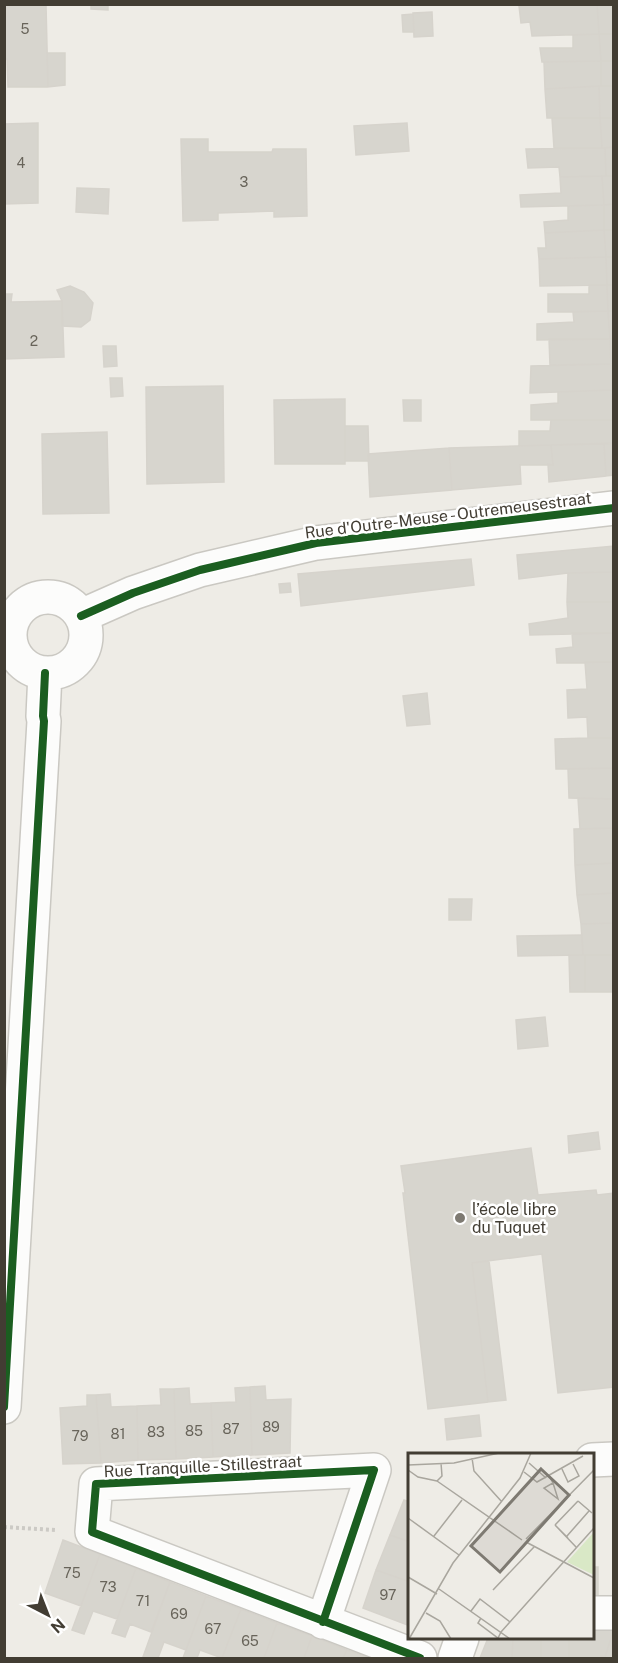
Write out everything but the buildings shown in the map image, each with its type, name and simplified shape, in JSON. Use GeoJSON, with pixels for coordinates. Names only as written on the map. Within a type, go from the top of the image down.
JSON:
{"type":"FeatureCollection","features":[{"type":"Feature","properties":{"kind":"street","name":"Rue d'Outre-Meuse - Outremeusestraat"},"geometry":{"type":"LineString","coordinates":[[81,616],[133,593],[200,570],[316,543],[614,508]]}},
{"type":"Feature","properties":{"kind":"street"},"geometry":{"type":"LineString","coordinates":[[51,597],[63,600],[73,606],[81,616],[86,638],[83,650],[77,660],[57,671],[45,673],[24,664],[16,655],[7,633],[19,610],[28,602],[39,598],[51,597]]}},
{"type":"Feature","properties":{"kind":"street"},"geometry":{"type":"LineString","coordinates":[[4,1407],[45,673]]}},
{"type":"Feature","properties":{"kind":"street"},"geometry":{"type":"LineString","coordinates":[[594,1460],[614,1459]]}},
{"type":"Feature","properties":{"kind":"street","name":"Rue Tranquille - Stillestraat"},"geometry":{"type":"LineString","coordinates":[[92,1532],[96,1484],[374,1470],[323,1622]]}},
{"type":"Feature","properties":{"kind":"street"},"geometry":{"type":"LineString","coordinates":[[92,1532],[420,1659]]}},
{"type":"Feature","properties":{"kind":"street"},"geometry":{"type":"LineString","coordinates":[[594,1613],[614,1613]]}},
{"type":"Feature","properties":{"kind":"street"},"geometry":{"type":"LineString","coordinates":[[454,1659],[462,1639]]}},
{"type":"Feature","properties":{"kind":"path"},"geometry":{"type":"LineString","coordinates":[[4,1527],[92,1532]]}},
{"type":"Feature","properties":{"kind":"cycle path"},"geometry":{"type":"LineString","coordinates":[[81,616],[133,593],[200,570],[316,543],[614,508]]}},
{"type":"Feature","properties":{"kind":"cycle path"},"geometry":{"type":"LineString","coordinates":[[4,1407],[45,673]]}},
{"type":"Feature","properties":{"kind":"cycle path"},"geometry":{"type":"LineString","coordinates":[[323,1622],[374,1470],[96,1484],[92,1532],[420,1658]]}},
{"type":"Feature","properties":{"kind":"place","name":"l’école libre du Tuquet"},"geometry":{"type":"Point","coordinates":[460,1218]}}]}
